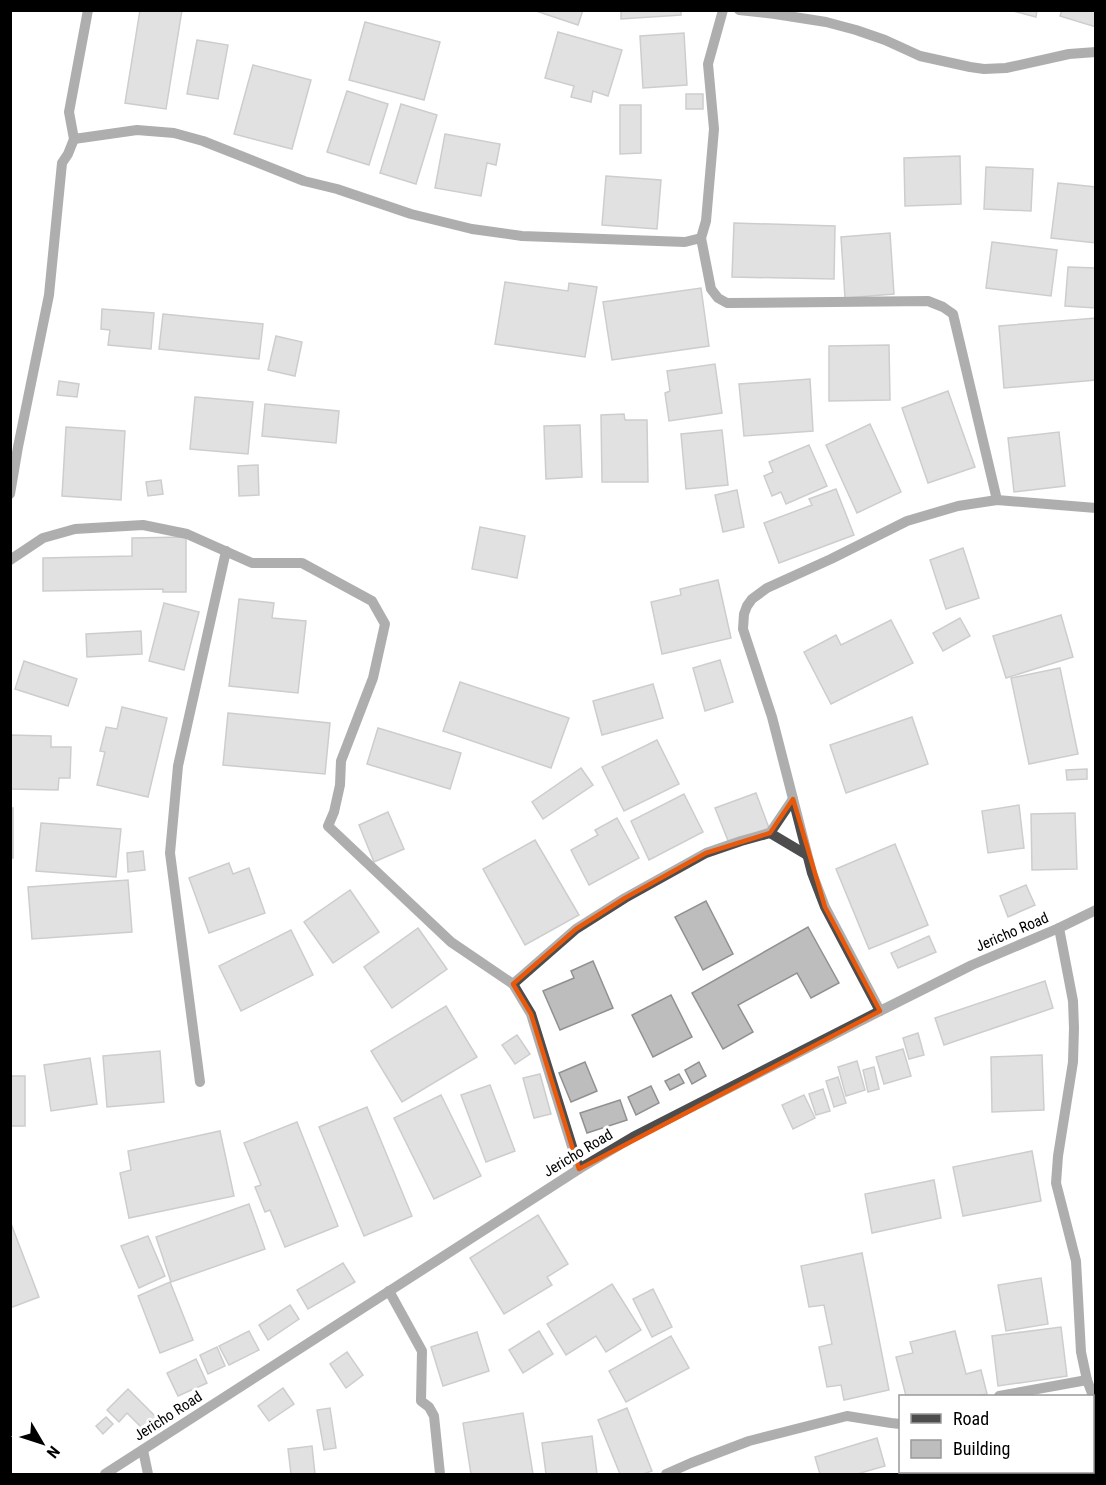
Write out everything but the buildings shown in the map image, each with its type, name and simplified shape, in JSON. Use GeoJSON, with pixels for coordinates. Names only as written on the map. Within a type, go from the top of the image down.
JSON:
{"type":"FeatureCollection","features":[{"type":"Feature","properties":{"kind":"street"},"geometry":{"type":"LineString","coordinates":[[10,494],[48,295],[62,163],[74,139],[69,112],[88,10]]}},
{"type":"Feature","properties":{"kind":"street"},"geometry":{"type":"LineString","coordinates":[[723,10],[708,64],[714,129],[706,221],[700,238],[711,289],[718,298],[727,303],[928,301],[953,314],[997,500]]}},
{"type":"Feature","properties":{"kind":"street"},"geometry":{"type":"LineString","coordinates":[[739,10],[826,22],[885,40],[920,56],[977,68],[1006,68],[1069,54],[1095,52]]}},
{"type":"Feature","properties":{"kind":"street"},"geometry":{"type":"LineString","coordinates":[[74,139],[136,130],[174,133],[203,141],[304,181],[337,189],[411,214],[472,229],[522,236],[685,242],[700,238]]}},
{"type":"Feature","properties":{"kind":"street"},"geometry":{"type":"LineString","coordinates":[[880,1011],[825,907],[812,873],[772,717],[743,629],[747,606],[752,599],[767,588],[831,559],[907,520],[958,506],[997,500],[1095,508]]}},
{"type":"Feature","properties":{"kind":"street"},"geometry":{"type":"LineString","coordinates":[[10,560],[43,538],[75,529],[142,525],[187,534],[252,562],[302,563],[372,601],[385,624],[373,678],[341,760],[340,785],[334,812],[328,826],[451,942],[513,984],[531,1014],[579,1169]]}},
{"type":"Feature","properties":{"kind":"street"},"geometry":{"type":"LineString","coordinates":[[200,1082],[170,853],[178,766],[226,551]]}},
{"type":"Feature","properties":{"kind":"street"},"geometry":{"type":"LineString","coordinates":[[513,984],[576,929],[625,898],[706,853],[770,833],[793,799]]}},
{"type":"Feature","properties":{"kind":"street"},"geometry":{"type":"LineString","coordinates":[[770,833],[807,855]]}},
{"type":"Feature","properties":{"kind":"street","name":"Jericho Road"},"geometry":{"type":"LineString","coordinates":[[105,1474],[579,1169],[644,1132],[880,1011],[972,965],[1095,910]]}},
{"type":"Feature","properties":{"kind":"street"},"geometry":{"type":"LineString","coordinates":[[1059,928],[1072,1002],[1073,1062],[1056,1183],[1076,1261],[1081,1352],[1092,1395]]}},
{"type":"Feature","properties":{"kind":"street"},"geometry":{"type":"LineString","coordinates":[[389,1291],[422,1351],[421,1401],[429,1407],[434,1416],[440,1474]]}},
{"type":"Feature","properties":{"kind":"street"},"geometry":{"type":"LineString","coordinates":[[1004,1395],[1087,1380]]}},
{"type":"Feature","properties":{"kind":"street"},"geometry":{"type":"LineString","coordinates":[[666,1474],[749,1441],[848,1416],[899,1424]]}},
{"type":"Feature","properties":{"kind":"street"},"geometry":{"type":"LineString","coordinates":[[143,1450],[148,1474]]}},
{"type":"Feature","properties":{"kind":"highlighted area"},"geometry":{"type":"Polygon","coordinates":[[[793,799],[825,907],[880,1011],[579,1169],[531,1014],[513,984],[576,929],[625,898],[706,853],[770,833],[793,799]]]}}]}
